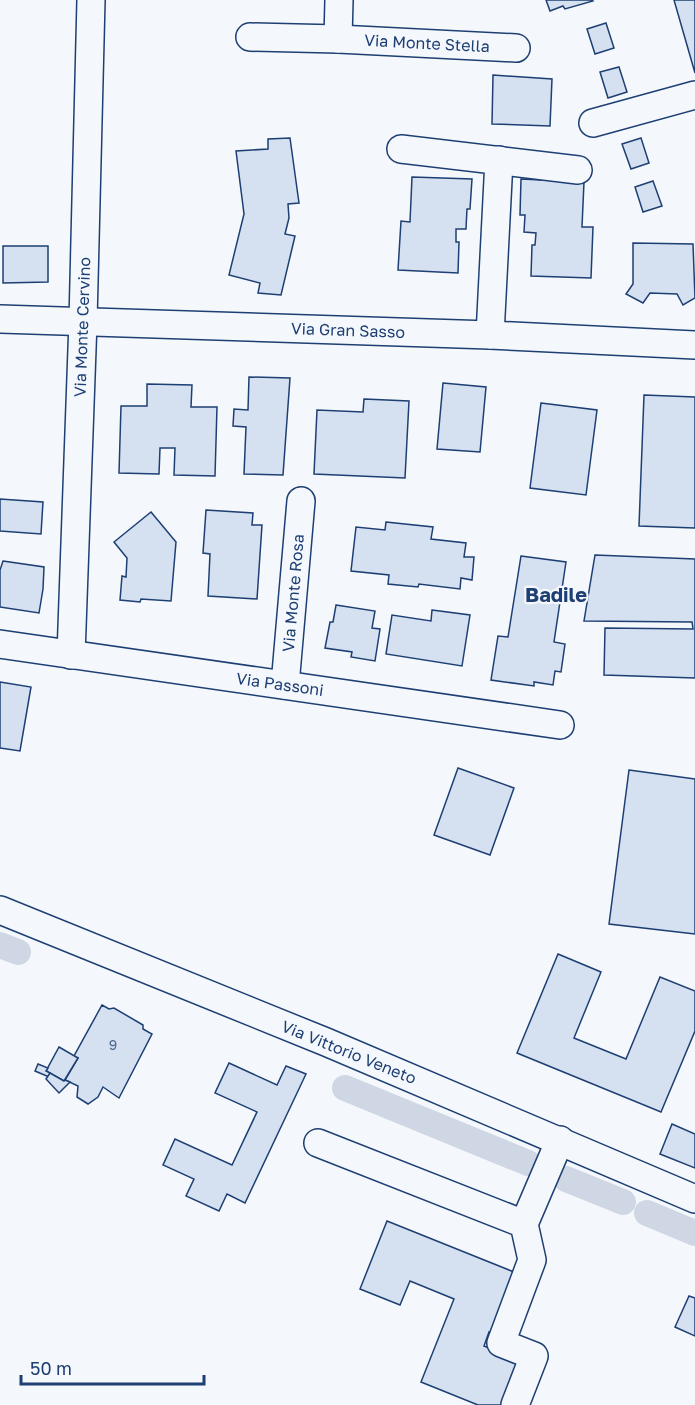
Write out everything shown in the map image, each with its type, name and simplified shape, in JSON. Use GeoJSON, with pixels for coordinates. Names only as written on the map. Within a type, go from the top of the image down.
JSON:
{"type":"FeatureCollection","features":[{"type":"Feature","properties":{"kind":"street","name":"Via Monte Cervino"},"geometry":{"type":"LineString","coordinates":[[71,655],[83,321],[91,0]]}},
{"type":"Feature","properties":{"kind":"street"},"geometry":{"type":"LineString","coordinates":[[338,39],[339,0]]}},
{"type":"Feature","properties":{"kind":"street","name":"Via Monte Stella"},"geometry":{"type":"LineString","coordinates":[[250,37],[516,48]]}},
{"type":"Feature","properties":{"kind":"street"},"geometry":{"type":"LineString","coordinates":[[593,123],[695,95]]}},
{"type":"Feature","properties":{"kind":"street"},"geometry":{"type":"LineString","coordinates":[[401,149],[578,170]]}},
{"type":"Feature","properties":{"kind":"street"},"geometry":{"type":"LineString","coordinates":[[490,335],[499,160]]}},
{"type":"Feature","properties":{"kind":"street","name":"Via Gran Sasso"},"geometry":{"type":"LineString","coordinates":[[0,319],[490,335],[695,345]]}},
{"type":"Feature","properties":{"kind":"street","name":"Via Monte Rosa"},"geometry":{"type":"LineString","coordinates":[[285,685],[301,501]]}},
{"type":"Feature","properties":{"kind":"street","name":"Via Passoni"},"geometry":{"type":"LineString","coordinates":[[0,644],[560,725]]}},
{"type":"Feature","properties":{"kind":"street","name":"Via Vittorio Veneto"},"geometry":{"type":"LineString","coordinates":[[0,910],[327,1042],[695,1199]]}},
{"type":"Feature","properties":{"kind":"street"},"geometry":{"type":"LineString","coordinates":[[515,1405],[534,1356],[501,1343],[532,1260],[524,1224],[560,1140]]}},
{"type":"Feature","properties":{"kind":"street"},"geometry":{"type":"LineString","coordinates":[[318,1143],[524,1224]]}},
{"type":"Feature","properties":{"kind":"building"},"geometry":{"type":"Polygon","coordinates":[[[546,0],[593,1],[565,9],[563,6],[550,11],[546,0]]]}},
{"type":"Feature","properties":{"kind":"building"},"geometry":{"type":"Polygon","coordinates":[[[674,0],[695,0],[695,73],[674,0]]]}},
{"type":"Feature","properties":{"kind":"building"},"geometry":{"type":"Polygon","coordinates":[[[606,23],[614,48],[595,54],[587,29],[606,23]]]}},
{"type":"Feature","properties":{"kind":"building"},"geometry":{"type":"Polygon","coordinates":[[[619,67],[627,92],[608,98],[600,72],[619,67]]]}},
{"type":"Feature","properties":{"kind":"building"},"geometry":{"type":"Polygon","coordinates":[[[493,75],[552,79],[550,126],[492,124],[493,75]]]}},
{"type":"Feature","properties":{"kind":"building"},"geometry":{"type":"Polygon","coordinates":[[[290,138],[299,203],[288,204],[289,218],[285,234],[295,236],[281,295],[258,293],[260,283],[229,275],[244,214],[236,151],[268,149],[268,139],[290,138]]]}},
{"type":"Feature","properties":{"kind":"building"},"geometry":{"type":"Polygon","coordinates":[[[641,138],[649,163],[631,169],[622,144],[641,138]]]}},
{"type":"Feature","properties":{"kind":"building"},"geometry":{"type":"Polygon","coordinates":[[[412,177],[472,179],[466,229],[456,229],[456,242],[459,242],[458,273],[398,270],[401,221],[410,222],[412,177]]]}},
{"type":"Feature","properties":{"kind":"building"},"geometry":{"type":"Polygon","coordinates":[[[521,179],[584,182],[582,227],[593,227],[591,278],[531,276],[532,245],[535,245],[536,233],[524,232],[525,215],[520,215],[521,179]]]}},
{"type":"Feature","properties":{"kind":"building"},"geometry":{"type":"Polygon","coordinates":[[[653,181],[662,206],[643,212],[635,187],[653,181]]]}},
{"type":"Feature","properties":{"kind":"building"},"geometry":{"type":"Polygon","coordinates":[[[633,243],[693,244],[695,298],[683,305],[677,294],[650,293],[643,303],[626,294],[633,284],[633,243]]]}},
{"type":"Feature","properties":{"kind":"building"},"geometry":{"type":"Polygon","coordinates":[[[3,246],[48,246],[48,282],[3,283],[3,246]]]}},
{"type":"Feature","properties":{"kind":"building"},"geometry":{"type":"Polygon","coordinates":[[[249,377],[290,378],[283,475],[244,474],[246,427],[233,426],[234,409],[248,410],[249,377]]]}},
{"type":"Feature","properties":{"kind":"building"},"geometry":{"type":"Polygon","coordinates":[[[443,383],[486,387],[480,452],[437,449],[443,383]]]}},
{"type":"Feature","properties":{"kind":"building"},"geometry":{"type":"Polygon","coordinates":[[[147,384],[192,385],[191,407],[217,407],[215,476],[174,475],[175,448],[160,448],[159,474],[119,473],[121,406],[147,406],[147,384]]]}},
{"type":"Feature","properties":{"kind":"building"},"geometry":{"type":"Polygon","coordinates":[[[644,395],[695,397],[695,528],[639,526],[644,395]]]}},
{"type":"Feature","properties":{"kind":"building"},"geometry":{"type":"Polygon","coordinates":[[[364,399],[409,401],[405,478],[314,474],[317,410],[363,412],[364,399]]]}},
{"type":"Feature","properties":{"kind":"building"},"geometry":{"type":"Polygon","coordinates":[[[541,403],[597,410],[586,495],[530,488],[541,403]]]}},
{"type":"Feature","properties":{"kind":"building"},"geometry":{"type":"Polygon","coordinates":[[[0,499],[43,502],[41,534],[0,531],[0,499]]]}},
{"type":"Feature","properties":{"kind":"building"},"geometry":{"type":"Polygon","coordinates":[[[206,510],[253,513],[252,525],[262,525],[257,599],[208,596],[210,554],[203,553],[206,510]]]}},
{"type":"Feature","properties":{"kind":"building"},"geometry":{"type":"Polygon","coordinates":[[[151,512],[176,542],[171,601],[120,600],[122,576],[126,577],[127,558],[114,542],[151,512]]]}},
{"type":"Feature","properties":{"kind":"building"},"geometry":{"type":"Polygon","coordinates":[[[386,522],[433,527],[431,539],[466,543],[464,557],[474,557],[472,580],[461,578],[460,589],[419,584],[418,587],[388,584],[389,575],[351,571],[356,527],[385,530],[386,522]]]}},
{"type":"Feature","properties":{"kind":"building"},"geometry":{"type":"Polygon","coordinates":[[[595,555],[695,559],[695,678],[604,675],[605,628],[693,629],[692,622],[584,621],[595,555]]]}},
{"type":"Feature","properties":{"kind":"building"},"geometry":{"type":"Polygon","coordinates":[[[521,556],[566,562],[554,642],[565,644],[561,672],[555,671],[553,685],[534,682],[534,686],[491,680],[498,636],[508,637],[521,556]]]}},
{"type":"Feature","properties":{"kind":"building"},"geometry":{"type":"Polygon","coordinates":[[[3,561],[44,567],[39,613],[0,607],[0,570],[3,561]]]}},
{"type":"Feature","properties":{"kind":"building"},"geometry":{"type":"Polygon","coordinates":[[[336,605],[375,611],[372,628],[380,629],[375,661],[351,657],[352,652],[325,648],[336,605]]]}},
{"type":"Feature","properties":{"kind":"building"},"geometry":{"type":"Polygon","coordinates":[[[432,610],[470,615],[462,666],[386,654],[392,615],[431,621],[432,610]]]}},
{"type":"Feature","properties":{"kind":"building"},"geometry":{"type":"Polygon","coordinates":[[[0,682],[31,687],[20,751],[0,748],[0,682]]]}},
{"type":"Feature","properties":{"kind":"building"},"geometry":{"type":"Polygon","coordinates":[[[458,768],[514,788],[490,855],[434,835],[458,768]]]}},
{"type":"Feature","properties":{"kind":"building"},"geometry":{"type":"Polygon","coordinates":[[[629,770],[695,779],[695,934],[609,924],[629,770]]]}},
{"type":"Feature","properties":{"kind":"building"},"geometry":{"type":"Polygon","coordinates":[[[558,954],[601,972],[574,1038],[626,1059],[660,977],[695,991],[695,1031],[661,1112],[517,1053],[558,954]]]}},
{"type":"Feature","properties":{"kind":"building"},"geometry":{"type":"Polygon","coordinates":[[[102,1005],[109,1009],[114,1008],[143,1025],[143,1029],[152,1034],[119,1098],[103,1087],[98,1097],[88,1104],[77,1097],[78,1086],[65,1080],[78,1058],[74,1056],[102,1005]]]}},
{"type":"Feature","properties":{"kind":"building"},"geometry":{"type":"Polygon","coordinates":[[[59,1047],[78,1058],[64,1081],[46,1071],[59,1047]]]}},
{"type":"Feature","properties":{"kind":"building"},"geometry":{"type":"Polygon","coordinates":[[[229,1063],[277,1085],[286,1066],[306,1074],[245,1203],[227,1194],[219,1211],[186,1196],[194,1179],[163,1165],[175,1139],[232,1165],[257,1112],[215,1093],[229,1063]]]}},
{"type":"Feature","properties":{"kind":"building"},"geometry":{"type":"Polygon","coordinates":[[[38,1064],[48,1068],[46,1071],[50,1073],[49,1077],[35,1071],[38,1064]]]}},
{"type":"Feature","properties":{"kind":"building"},"geometry":{"type":"Polygon","coordinates":[[[50,1073],[70,1082],[59,1093],[46,1079],[50,1073]]]}},
{"type":"Feature","properties":{"kind":"building"},"geometry":{"type":"Polygon","coordinates":[[[672,1124],[695,1134],[695,1168],[660,1154],[672,1124]]]}},
{"type":"Feature","properties":{"kind":"building"},"geometry":{"type":"Polygon","coordinates":[[[387,1221],[519,1274],[494,1336],[489,1332],[484,1346],[524,1362],[506,1405],[478,1405],[421,1382],[454,1299],[410,1281],[400,1305],[360,1289],[387,1221]]]}},
{"type":"Feature","properties":{"kind":"building"},"geometry":{"type":"Polygon","coordinates":[[[689,1296],[695,1298],[695,1336],[675,1327],[689,1296]]]}},
{"type":"Feature","properties":{"kind":"waterway"},"geometry":{"type":"LineString","coordinates":[[0,945],[18,952]]}},
{"type":"Feature","properties":{"kind":"waterway"},"geometry":{"type":"LineString","coordinates":[[345,1088],[528,1163]]}},
{"type":"Feature","properties":{"kind":"waterway"},"geometry":{"type":"LineString","coordinates":[[566,1179],[623,1202]]}},
{"type":"Feature","properties":{"kind":"waterway"},"geometry":{"type":"LineString","coordinates":[[647,1213],[695,1233]]}},
{"type":"Feature","properties":{"kind":"district","name":"Badile"},"geometry":{"type":"Point","coordinates":[556,595]}}]}
